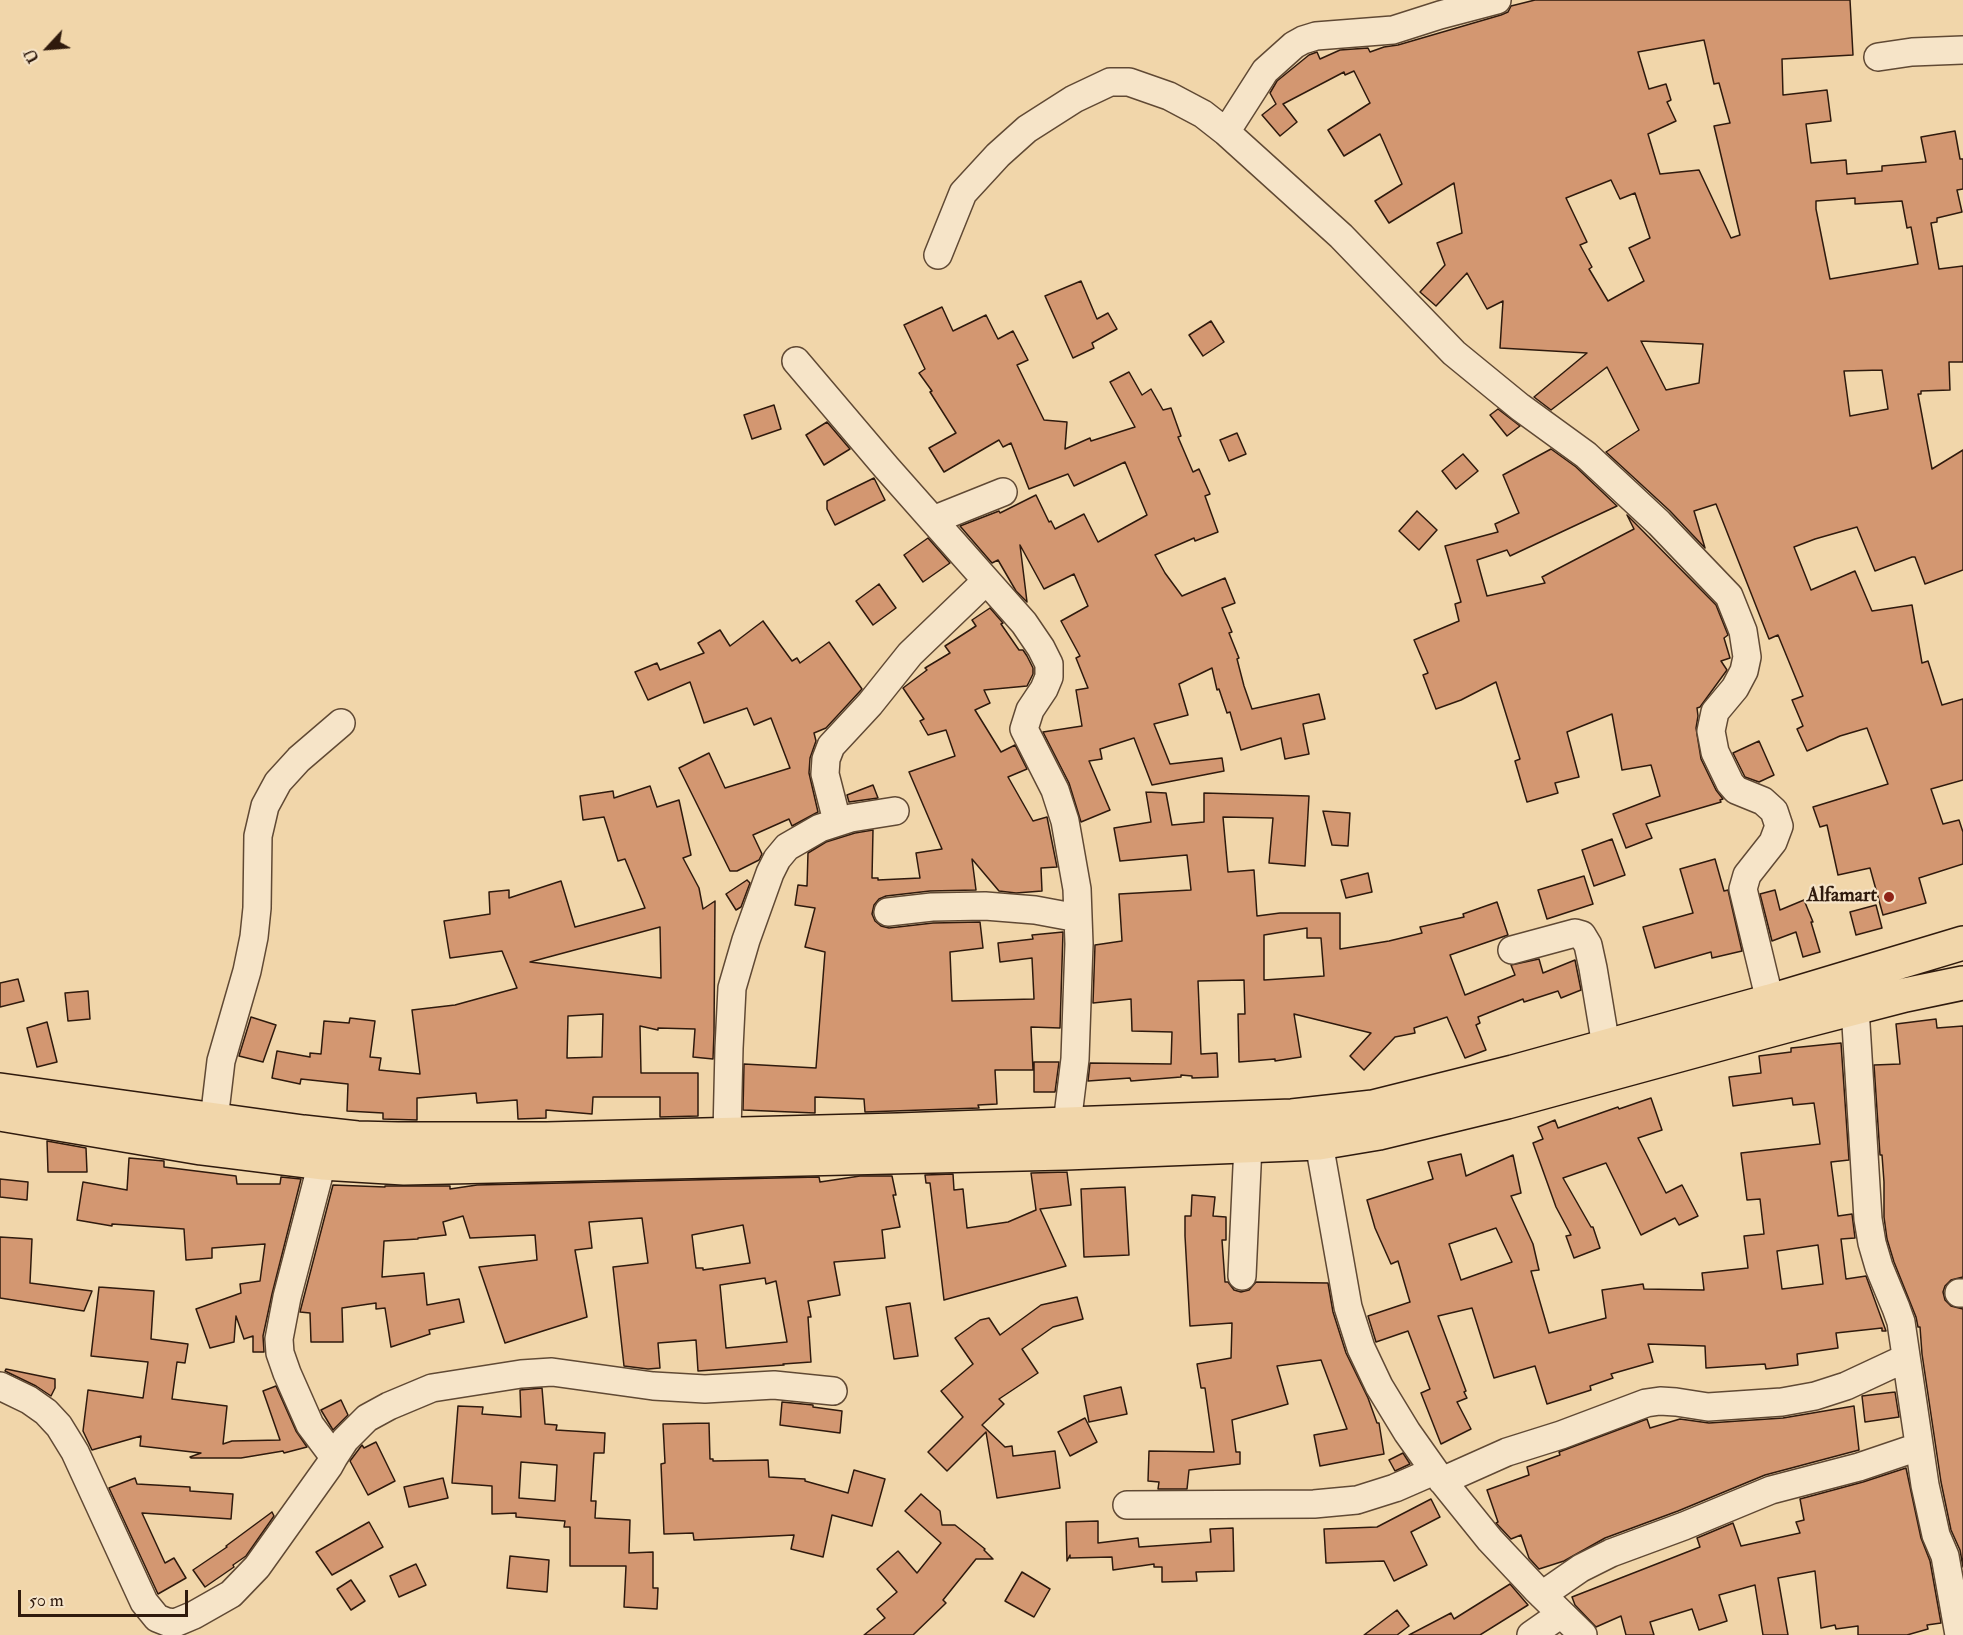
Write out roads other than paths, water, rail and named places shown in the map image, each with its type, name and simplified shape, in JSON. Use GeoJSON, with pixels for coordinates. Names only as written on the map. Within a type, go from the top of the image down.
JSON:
{"type":"FeatureCollection","features":[{"type":"Feature","properties":{"kind":"highway"},"geometry":{"type":"LineString","coordinates":[[0,1114],[55,1111],[214,1120],[357,1138],[547,1138],[727,1134],[1066,1153],[1319,1143],[1378,1133],[1507,1102],[1627,1050],[1770,1001],[1963,943]]}},
{"type":"Feature","properties":{"kind":"highway"},"geometry":{"type":"LineString","coordinates":[[0,1090],[55,1111],[201,1148],[322,1163],[404,1168],[898,1144],[1067,1124],[1240,1119],[1332,1113],[1373,1107],[1514,1072],[1855,1008],[1963,983]]}},
{"type":"Feature","properties":{"kind":"street"},"geometry":{"type":"LineString","coordinates":[[1226,132],[1265,71],[1302,40],[1316,36],[1393,30],[1497,0]]}},
{"type":"Feature","properties":{"kind":"street"},"geometry":{"type":"LineString","coordinates":[[1878,57],[1912,52],[1963,50]]}},
{"type":"Feature","properties":{"kind":"street"},"geometry":{"type":"LineString","coordinates":[[938,255],[963,193],[998,155],[1027,129],[1074,99],[1110,82],[1129,82],[1169,96],[1203,114],[1226,132],[1341,236],[1454,353],[1520,407],[1586,455],[1659,523],[1729,596],[1743,631],[1747,657],[1744,671],[1735,688],[1715,712],[1712,731],[1715,752],[1730,783],[1736,790],[1762,801],[1774,811],[1779,826],[1773,842],[1747,874],[1743,889],[1770,1001]]}},
{"type":"Feature","properties":{"kind":"street"},"geometry":{"type":"LineString","coordinates":[[796,361],[1023,623],[1041,648],[1049,664],[1049,677],[1030,710],[1024,729],[1055,790],[1065,821],[1077,889],[1079,944],[1075,1059],[1067,1124]]}},
{"type":"Feature","properties":{"kind":"street"},"geometry":{"type":"LineString","coordinates":[[933,520],[1003,492]]}},
{"type":"Feature","properties":{"kind":"street"},"geometry":{"type":"LineString","coordinates":[[837,821],[825,774],[826,759],[831,746],[870,704],[910,654],[986,581]]}},
{"type":"Feature","properties":{"kind":"street"},"geometry":{"type":"LineString","coordinates":[[214,1120],[221,1061],[248,971],[254,937],[257,908],[258,836],[265,806],[278,783],[298,759],[341,723]]}},
{"type":"Feature","properties":{"kind":"street"},"geometry":{"type":"LineString","coordinates":[[727,1134],[732,988],[770,873],[777,859],[787,847],[837,821],[895,811]]}},
{"type":"Feature","properties":{"kind":"street"},"geometry":{"type":"LineString","coordinates":[[888,912],[932,907],[985,906],[1035,910],[1078,918]]}},
{"type":"Feature","properties":{"kind":"street"},"geometry":{"type":"LineString","coordinates":[[1512,950],[1575,933],[1582,935],[1627,1050]]}},
{"type":"Feature","properties":{"kind":"street"},"geometry":{"type":"LineString","coordinates":[[1855,1008],[1868,1219],[1879,1267],[1901,1322],[1918,1447],[1936,1536],[1954,1556],[1959,1635]]}},
{"type":"Feature","properties":{"kind":"street"},"geometry":{"type":"LineString","coordinates":[[1319,1143],[1348,1307],[1360,1348],[1378,1386],[1438,1476],[1490,1540],[1582,1635]]}},
{"type":"Feature","properties":{"kind":"street"},"geometry":{"type":"LineString","coordinates":[[1242,1276],[1248,1145]]}},
{"type":"Feature","properties":{"kind":"street"},"geometry":{"type":"LineString","coordinates":[[322,1163],[287,1297],[279,1339],[280,1353],[287,1373],[310,1425],[334,1457]]}},
{"type":"Feature","properties":{"kind":"street"},"geometry":{"type":"LineString","coordinates":[[1127,1505],[1314,1504],[1369,1498],[1405,1484],[1438,1476],[1561,1435],[1646,1403],[1668,1401],[1708,1407],[1782,1402],[1815,1396],[1846,1386],[1906,1358]]}},
{"type":"Feature","properties":{"kind":"street"},"geometry":{"type":"LineString","coordinates":[[0,1386],[29,1400],[46,1412],[59,1426],[75,1452],[144,1602],[158,1617],[175,1623],[194,1616],[224,1598],[242,1583],[257,1567],[345,1440],[368,1418],[389,1406],[432,1388],[521,1374],[552,1372],[653,1386],[705,1389],[774,1385],[833,1391]]}},
{"type":"Feature","properties":{"kind":"street"},"geometry":{"type":"LineString","coordinates":[[1542,1595],[1581,1568],[1611,1553],[1771,1490],[1859,1467],[1918,1447]]}},
{"type":"Feature","properties":{"kind":"street"},"geometry":{"type":"LineString","coordinates":[[1531,1635],[1561,1614]]}},
{"type":"Feature","properties":{"kind":"place","name":"Alfamart"},"geometry":{"type":"Point","coordinates":[1889,897]}}]}
